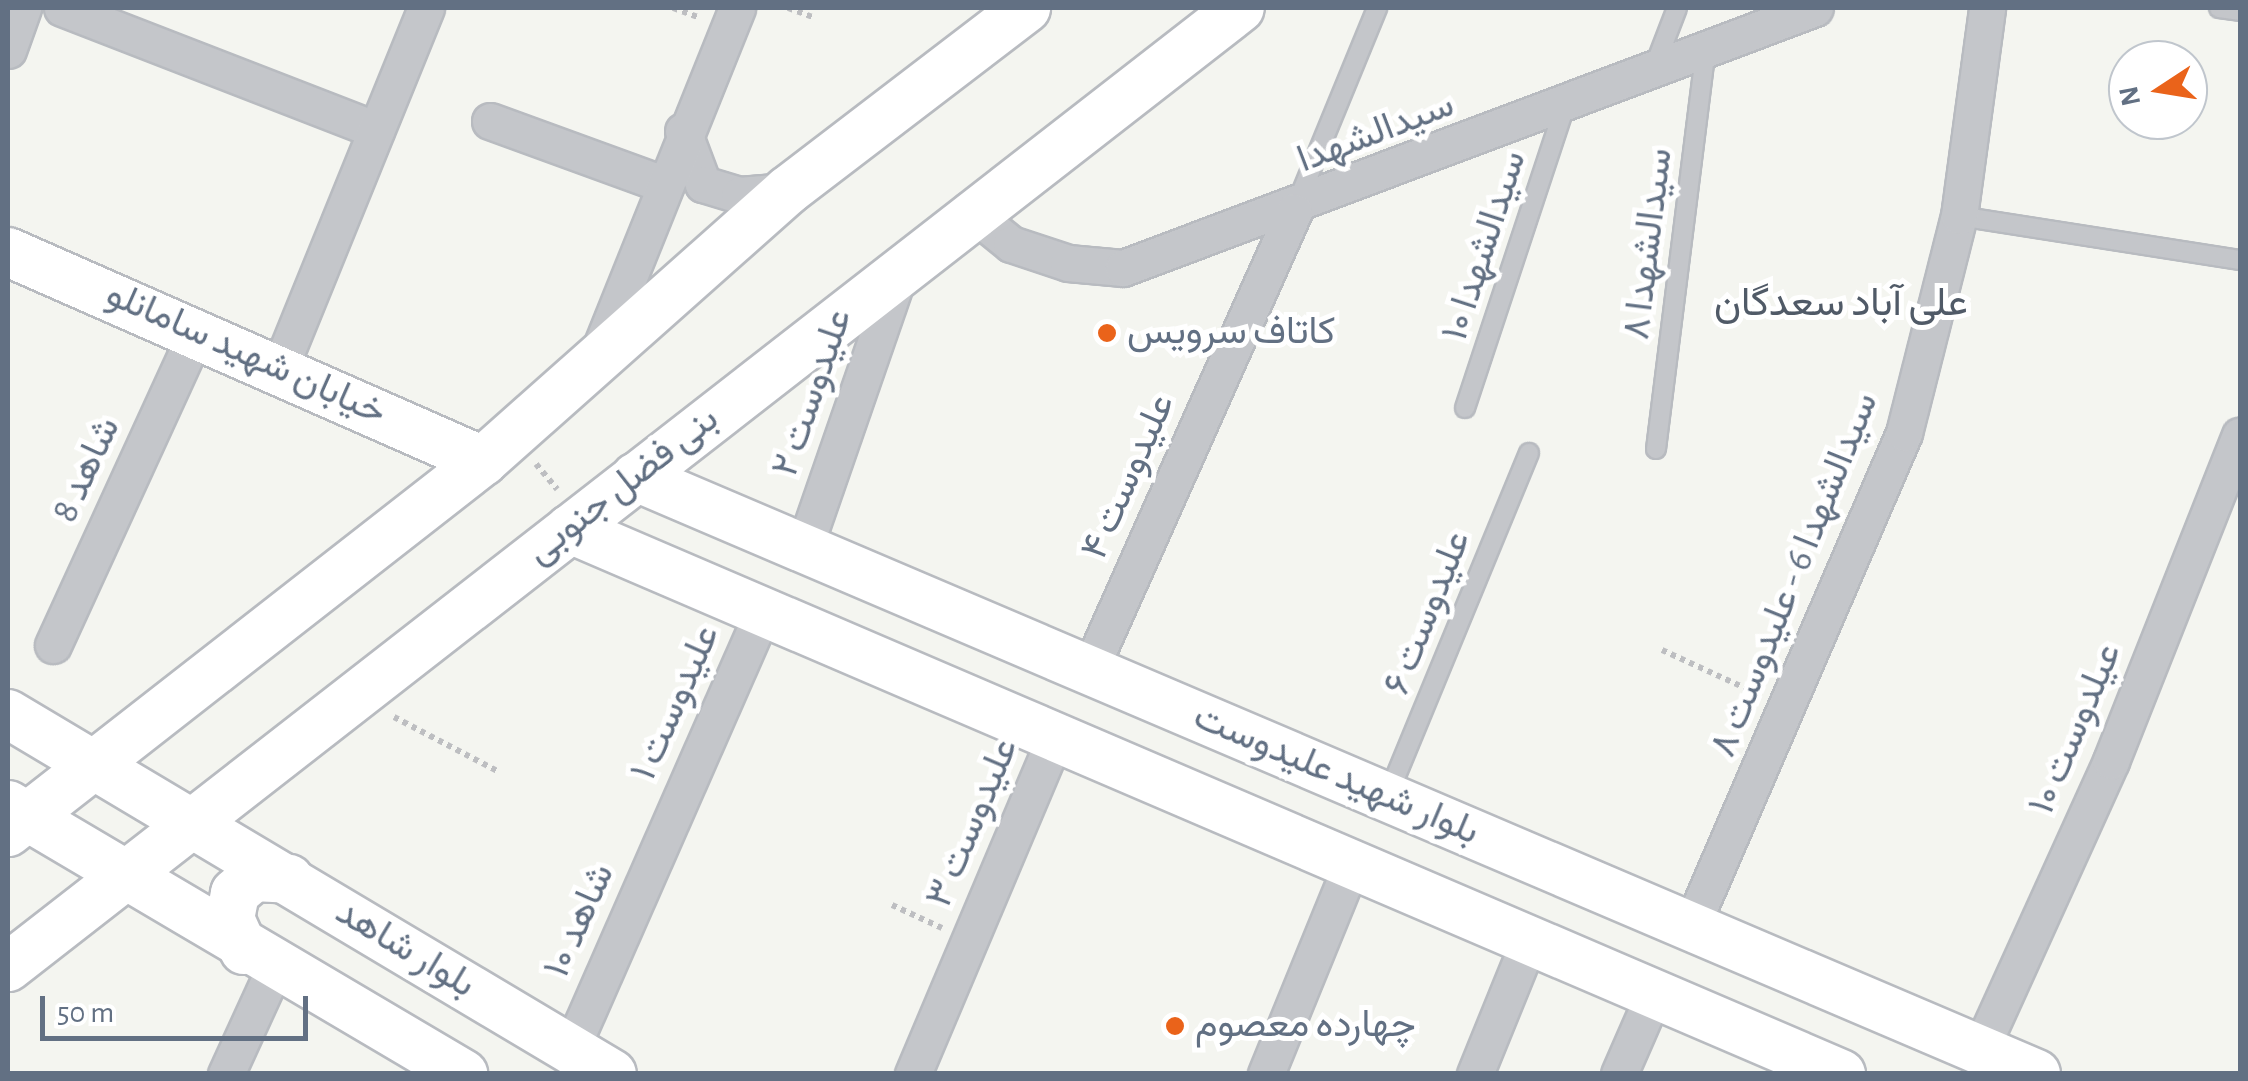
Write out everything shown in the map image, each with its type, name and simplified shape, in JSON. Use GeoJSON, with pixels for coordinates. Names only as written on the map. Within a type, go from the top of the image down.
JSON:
{"type":"FeatureCollection","features":[{"type":"Feature","properties":{"kind":"main road"},"geometry":{"type":"LineString","coordinates":[[13,819],[99,761],[498,449],[787,191],[1026,8]]}},
{"type":"Feature","properties":{"kind":"main road","name":"بنی فضل جنوبی"},"geometry":{"type":"LineString","coordinates":[[8,967],[196,826],[969,210],[1240,8]]}},
{"type":"Feature","properties":{"kind":"main road","name":"خیابان شهید سامانلو"},"geometry":{"type":"LineString","coordinates":[[8,252],[281,365],[498,449]]}},
{"type":"Feature","properties":{"kind":"main road","name":"بلوار شهید علیدوست"},"geometry":{"type":"LineString","coordinates":[[636,476],[2036,1074]]}},
{"type":"Feature","properties":{"kind":"main road"},"geometry":{"type":"LineString","coordinates":[[693,582],[686,544],[702,522],[726,514]]}},
{"type":"Feature","properties":{"kind":"main road","name":"بلوار شهید علیدوست"},"geometry":{"type":"LineString","coordinates":[[576,524],[762,613],[1841,1074]]}},
{"type":"Feature","properties":{"kind":"main road"},"geometry":{"type":"LineString","coordinates":[[8,755],[8,716],[99,761]]}},
{"type":"Feature","properties":{"kind":"main road","name":"بلوار شاهد"},"geometry":{"type":"LineString","coordinates":[[99,761],[196,826],[612,1074]]}},
{"type":"Feature","properties":{"kind":"main road","name":"بلوار شاهد"},"geometry":{"type":"LineString","coordinates":[[13,819],[463,1074]]}},
{"type":"Feature","properties":{"kind":"main road"},"geometry":{"type":"LineString","coordinates":[[259,958],[230,919],[235,894],[254,878],[289,879]]}},
{"type":"Feature","properties":{"kind":"street"},"geometry":{"type":"LineString","coordinates":[[8,50],[24,8]]}},
{"type":"Feature","properties":{"kind":"street"},"geometry":{"type":"LineString","coordinates":[[62,8],[376,130]]}},
{"type":"Feature","properties":{"kind":"street"},"geometry":{"type":"LineString","coordinates":[[281,365],[426,8]]}},
{"type":"Feature","properties":{"kind":"street"},"geometry":{"type":"LineString","coordinates":[[592,369],[683,131],[737,8]]}},
{"type":"Feature","properties":{"kind":"street","name":"سیدالشهدا"},"geometry":{"type":"LineString","coordinates":[[969,210],[1012,244],[1068,264],[1123,268],[1294,211],[1706,47],[1815,8]]}},
{"type":"Feature","properties":{"kind":"street","name":"سیدالشهدا 6 - علیدوست ۸"},"geometry":{"type":"LineString","coordinates":[[1690,929],[1791,709],[1904,433],[1960,216],[1987,8]]}},
{"type":"Feature","properties":{"kind":"street"},"geometry":{"type":"LineString","coordinates":[[490,122],[663,184]]}},
{"type":"Feature","properties":{"kind":"street"},"geometry":{"type":"LineString","coordinates":[[683,131],[703,184],[738,196],[787,191]]}},
{"type":"Feature","properties":{"kind":"street","name":"علیدوست ۴"},"geometry":{"type":"LineString","coordinates":[[1090,669],[1294,211]]}},
{"type":"Feature","properties":{"kind":"street","name":"علیدوست ۲"},"geometry":{"type":"LineString","coordinates":[[804,548],[901,264]]}},
{"type":"Feature","properties":{"kind":"street","name":"شاهد 8"},"geometry":{"type":"LineString","coordinates":[[53,645],[198,329]]}},
{"type":"Feature","properties":{"kind":"street","name":"عیلدوست ۱۰"},"geometry":{"type":"LineString","coordinates":[[1980,1050],[2111,761],[2240,436]]}},
{"type":"Feature","properties":{"kind":"street","name":"علیدوست ۱"},"geometry":{"type":"LineString","coordinates":[[668,828],[762,613]]}},
{"type":"Feature","properties":{"kind":"street","name":"علیدوست ۳"},"geometry":{"type":"LineString","coordinates":[[912,1074],[1055,738]]}},
{"type":"Feature","properties":{"kind":"street","name":"شاهد ۱۰"},"geometry":{"type":"LineString","coordinates":[[571,1049],[668,828]]}},
{"type":"Feature","properties":{"kind":"street"},"geometry":{"type":"LineString","coordinates":[[1266,1074],[1351,866]]}},
{"type":"Feature","properties":{"kind":"street"},"geometry":{"type":"LineString","coordinates":[[1476,1074],[1529,941]]}},
{"type":"Feature","properties":{"kind":"street"},"geometry":{"type":"LineString","coordinates":[[226,1074],[259,958]]}},
{"type":"Feature","properties":{"kind":"street"},"geometry":{"type":"LineString","coordinates":[[1618,1074],[1654,994]]}},
{"type":"Feature","properties":{"kind":"lane"},"geometry":{"type":"LineString","coordinates":[[1294,211],[1378,8]]}},
{"type":"Feature","properties":{"kind":"lane"},"geometry":{"type":"LineString","coordinates":[[1654,69],[1677,8]]}},
{"type":"Feature","properties":{"kind":"lane"},"geometry":{"type":"LineString","coordinates":[[2219,8],[2240,11]]}},
{"type":"Feature","properties":{"kind":"lane","name":"سیدالشهدا ۸"},"geometry":{"type":"LineString","coordinates":[[1656,449],[1706,47]]}},
{"type":"Feature","properties":{"kind":"lane","name":"سیدالشهدا ۱۰"},"geometry":{"type":"LineString","coordinates":[[1465,408],[1566,105]]}},
{"type":"Feature","properties":{"kind":"lane"},"geometry":{"type":"LineString","coordinates":[[1960,216],[2240,260]]}},
{"type":"Feature","properties":{"kind":"lane","name":"علیدوست ۶"},"geometry":{"type":"LineString","coordinates":[[1387,797],[1529,453]]}},
{"type":"Feature","properties":{"kind":"path"},"geometry":{"type":"LineString","coordinates":[[788,8],[814,18]]}},
{"type":"Feature","properties":{"kind":"path"},"geometry":{"type":"LineString","coordinates":[[498,449],[576,524]]}},
{"type":"Feature","properties":{"kind":"path"},"geometry":{"type":"LineString","coordinates":[[1662,650],[1791,709]]}},
{"type":"Feature","properties":{"kind":"path"},"geometry":{"type":"LineString","coordinates":[[358,698],[499,772]]}},
{"type":"Feature","properties":{"kind":"path"},"geometry":{"type":"LineString","coordinates":[[892,906],[970,941]]}},
{"type":"Feature","properties":{"kind":"place","name":"کاتاف سرویس"},"geometry":{"type":"Point","coordinates":[1107,333]}},
{"type":"Feature","properties":{"kind":"place","name":"چهارده معصوم"},"geometry":{"type":"Point","coordinates":[1175,1026]}},
{"type":"Feature","properties":{"kind":"district","name":"علی آباد سعدگان"},"geometry":{"type":"Point","coordinates":[1841,303]}}]}
